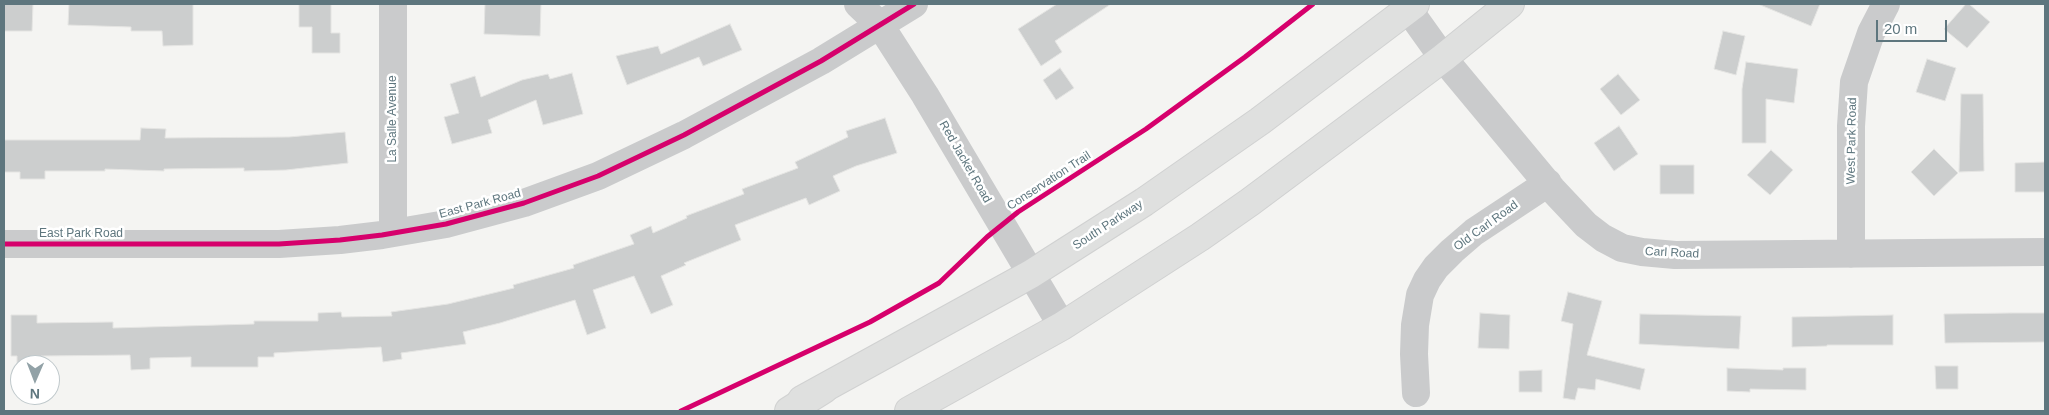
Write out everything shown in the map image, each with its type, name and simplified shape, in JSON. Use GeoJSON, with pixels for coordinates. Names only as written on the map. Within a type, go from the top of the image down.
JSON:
{"type":"FeatureCollection","features":[{"type":"Feature","properties":{"kind":"main road"},"geometry":{"type":"LineString","coordinates":[[909,411],[976,376],[1062,326],[1147,272],[1250,202],[1443,58],[1510,4]]}},
{"type":"Feature","properties":{"kind":"main road","name":"South Parkway"},"geometry":{"type":"LineString","coordinates":[[778,411],[824,389],[1031,274],[1144,202],[1260,121],[1412,6]]}},
{"type":"Feature","properties":{"kind":"main road"},"geometry":{"type":"LineString","coordinates":[[789,411],[824,389]]}},
{"type":"Feature","properties":{"kind":"street","name":"La Salle Avenue"},"geometry":{"type":"LineString","coordinates":[[393,4],[393,233]]}},
{"type":"Feature","properties":{"kind":"street","name":"Red Jacket Road"},"geometry":{"type":"LineString","coordinates":[[858,4],[880,25],[926,95],[1062,326]]}},
{"type":"Feature","properties":{"kind":"street","name":"East Park Road"},"geometry":{"type":"LineString","coordinates":[[4,244],[279,244],[340,240],[446,224],[524,203],[598,176],[684,135],[821,61],[914,4]]}},
{"type":"Feature","properties":{"kind":"street","name":"West Park Road"},"geometry":{"type":"LineString","coordinates":[[1851,254],[1851,126],[1854,82],[1871,33],[1886,4]]}},
{"type":"Feature","properties":{"kind":"street","name":"Carl Road"},"geometry":{"type":"LineString","coordinates":[[1412,6],[1443,58],[1548,183],[1586,225],[1603,238],[1622,248],[1675,255],[2045,252]]}},
{"type":"Feature","properties":{"kind":"street","name":"Old Carl Road"},"geometry":{"type":"LineString","coordinates":[[1416,393],[1415,325],[1420,295],[1427,280],[1452,250],[1474,232],[1548,183]]}},
{"type":"Feature","properties":{"kind":"building"},"geometry":{"type":"Polygon","coordinates":[[[4,4],[33,4],[32,31],[4,31],[4,4]]]}},
{"type":"Feature","properties":{"kind":"building"},"geometry":{"type":"Polygon","coordinates":[[[69,4],[193,4],[193,45],[163,46],[162,31],[131,31],[131,27],[68,25],[69,4]]]}},
{"type":"Feature","properties":{"kind":"building"},"geometry":{"type":"Polygon","coordinates":[[[299,4],[331,4],[331,33],[340,33],[340,53],[312,53],[312,27],[299,27],[299,4]]]}},
{"type":"Feature","properties":{"kind":"building"},"geometry":{"type":"Polygon","coordinates":[[[485,4],[541,4],[540,36],[484,34],[485,4]]]}},
{"type":"Feature","properties":{"kind":"building"},"geometry":{"type":"Polygon","coordinates":[[[1057,4],[1111,4],[1055,41],[1062,52],[1041,66],[1018,29],[1057,4]]]}},
{"type":"Feature","properties":{"kind":"building"},"geometry":{"type":"Polygon","coordinates":[[[1758,4],[1820,4],[1811,26],[1758,4]]]}},
{"type":"Feature","properties":{"kind":"building"},"geometry":{"type":"Polygon","coordinates":[[[1966,4],[1969,4],[1990,22],[1967,48],[1944,29],[1966,4]]]}},
{"type":"Feature","properties":{"kind":"building"},"geometry":{"type":"Polygon","coordinates":[[[730,24],[742,50],[703,66],[699,57],[627,85],[616,56],[658,46],[661,54],[730,24]]]}},
{"type":"Feature","properties":{"kind":"building"},"geometry":{"type":"Polygon","coordinates":[[[1723,31],[1745,36],[1736,75],[1714,69],[1723,31]]]}},
{"type":"Feature","properties":{"kind":"building"},"geometry":{"type":"Polygon","coordinates":[[[1927,59],[1956,68],[1945,101],[1916,92],[1927,59]]]}},
{"type":"Feature","properties":{"kind":"building"},"geometry":{"type":"Polygon","coordinates":[[[1746,62],[1798,69],[1794,103],[1766,99],[1766,143],[1742,143],[1742,89],[1746,62]]]}},
{"type":"Feature","properties":{"kind":"building"},"geometry":{"type":"Polygon","coordinates":[[[1060,68],[1074,88],[1056,100],[1043,80],[1060,68]]]}},
{"type":"Feature","properties":{"kind":"building"},"geometry":{"type":"Polygon","coordinates":[[[572,73],[583,114],[543,125],[536,100],[488,120],[492,133],[452,144],[444,117],[459,113],[450,84],[475,76],[481,97],[522,80],[548,74],[550,79],[572,73]]]}},
{"type":"Feature","properties":{"kind":"building"},"geometry":{"type":"Polygon","coordinates":[[[1618,74],[1640,100],[1621,115],[1600,89],[1618,74]]]}},
{"type":"Feature","properties":{"kind":"building"},"geometry":{"type":"Polygon","coordinates":[[[1961,94],[1983,94],[1984,171],[1959,172],[1961,94]]]}},
{"type":"Feature","properties":{"kind":"building"},"geometry":{"type":"Polygon","coordinates":[[[885,118],[897,153],[856,166],[833,176],[840,191],[809,205],[806,198],[735,225],[741,240],[684,263],[686,265],[661,276],[673,305],[651,314],[634,276],[593,290],[606,328],[587,335],[575,300],[500,323],[463,332],[466,344],[401,353],[402,359],[383,362],[381,347],[274,353],[274,357],[258,357],[258,367],[191,367],[191,357],[150,358],[150,369],[131,370],[130,355],[11,355],[11,315],[37,315],[37,323],[113,322],[113,328],[254,324],[254,321],[318,321],[318,313],[341,312],[342,317],[392,316],[391,312],[448,304],[514,288],[513,285],[574,268],[573,265],[634,244],[630,235],[651,226],[653,233],[687,218],[686,216],[744,194],[742,189],[798,168],[795,162],[848,137],[846,131],[885,118]]]}},
{"type":"Feature","properties":{"kind":"building"},"geometry":{"type":"Polygon","coordinates":[[[1619,126],[1638,154],[1614,171],[1594,143],[1619,126]]]}},
{"type":"Feature","properties":{"kind":"building"},"geometry":{"type":"Polygon","coordinates":[[[141,128],[166,129],[165,138],[289,137],[345,132],[348,163],[286,170],[244,171],[244,168],[164,169],[164,171],[105,169],[105,171],[45,171],[45,179],[20,179],[20,172],[4,172],[4,140],[140,140],[141,128]]]}},
{"type":"Feature","properties":{"kind":"building"},"geometry":{"type":"Polygon","coordinates":[[[1934,149],[1958,173],[1934,196],[1911,172],[1934,149]]]}},
{"type":"Feature","properties":{"kind":"building"},"geometry":{"type":"Polygon","coordinates":[[[1771,150],[1793,170],[1770,195],[1747,175],[1771,150]]]}},
{"type":"Feature","properties":{"kind":"building"},"geometry":{"type":"Polygon","coordinates":[[[2045,162],[2045,192],[2015,192],[2015,163],[2045,162]]]}},
{"type":"Feature","properties":{"kind":"building"},"geometry":{"type":"Polygon","coordinates":[[[1660,165],[1694,165],[1694,194],[1660,194],[1660,165]]]}},
{"type":"Feature","properties":{"kind":"building"},"geometry":{"type":"Polygon","coordinates":[[[1568,292],[1602,301],[1587,355],[1645,369],[1640,390],[1596,379],[1595,390],[1578,388],[1575,400],[1563,398],[1573,324],[1561,321],[1568,292]]]}},
{"type":"Feature","properties":{"kind":"building"},"geometry":{"type":"Polygon","coordinates":[[[1480,313],[1510,315],[1509,349],[1478,348],[1480,313]]]}},
{"type":"Feature","properties":{"kind":"building"},"geometry":{"type":"Polygon","coordinates":[[[2045,313],[2045,342],[1945,343],[1944,314],[2045,313]]]}},
{"type":"Feature","properties":{"kind":"building"},"geometry":{"type":"Polygon","coordinates":[[[1640,314],[1741,316],[1739,349],[1639,344],[1640,314]]]}},
{"type":"Feature","properties":{"kind":"building"},"geometry":{"type":"Polygon","coordinates":[[[1893,315],[1893,345],[1792,347],[1792,317],[1893,315]]]}},
{"type":"Feature","properties":{"kind":"building"},"geometry":{"type":"Polygon","coordinates":[[[1935,366],[1958,366],[1958,389],[1936,389],[1935,366]]]}},
{"type":"Feature","properties":{"kind":"building"},"geometry":{"type":"Polygon","coordinates":[[[1727,368],[1783,370],[1783,368],[1806,368],[1806,390],[1750,389],[1750,392],[1727,391],[1727,368]]]}},
{"type":"Feature","properties":{"kind":"building"},"geometry":{"type":"Polygon","coordinates":[[[1542,370],[1542,392],[1519,392],[1519,371],[1542,370]]]}},
{"type":"Feature","properties":{"kind":"cycle path"},"geometry":{"type":"LineString","coordinates":[[4,244],[279,244],[382,235],[446,224],[524,203],[598,176],[684,135],[821,61],[914,4]]}},
{"type":"Feature","properties":{"kind":"cycle path","name":"Conservation Trail"},"geometry":{"type":"LineString","coordinates":[[681,411],[870,322],[939,283],[987,237],[1018,212],[1146,129],[1245,57],[1313,4]]}}]}
